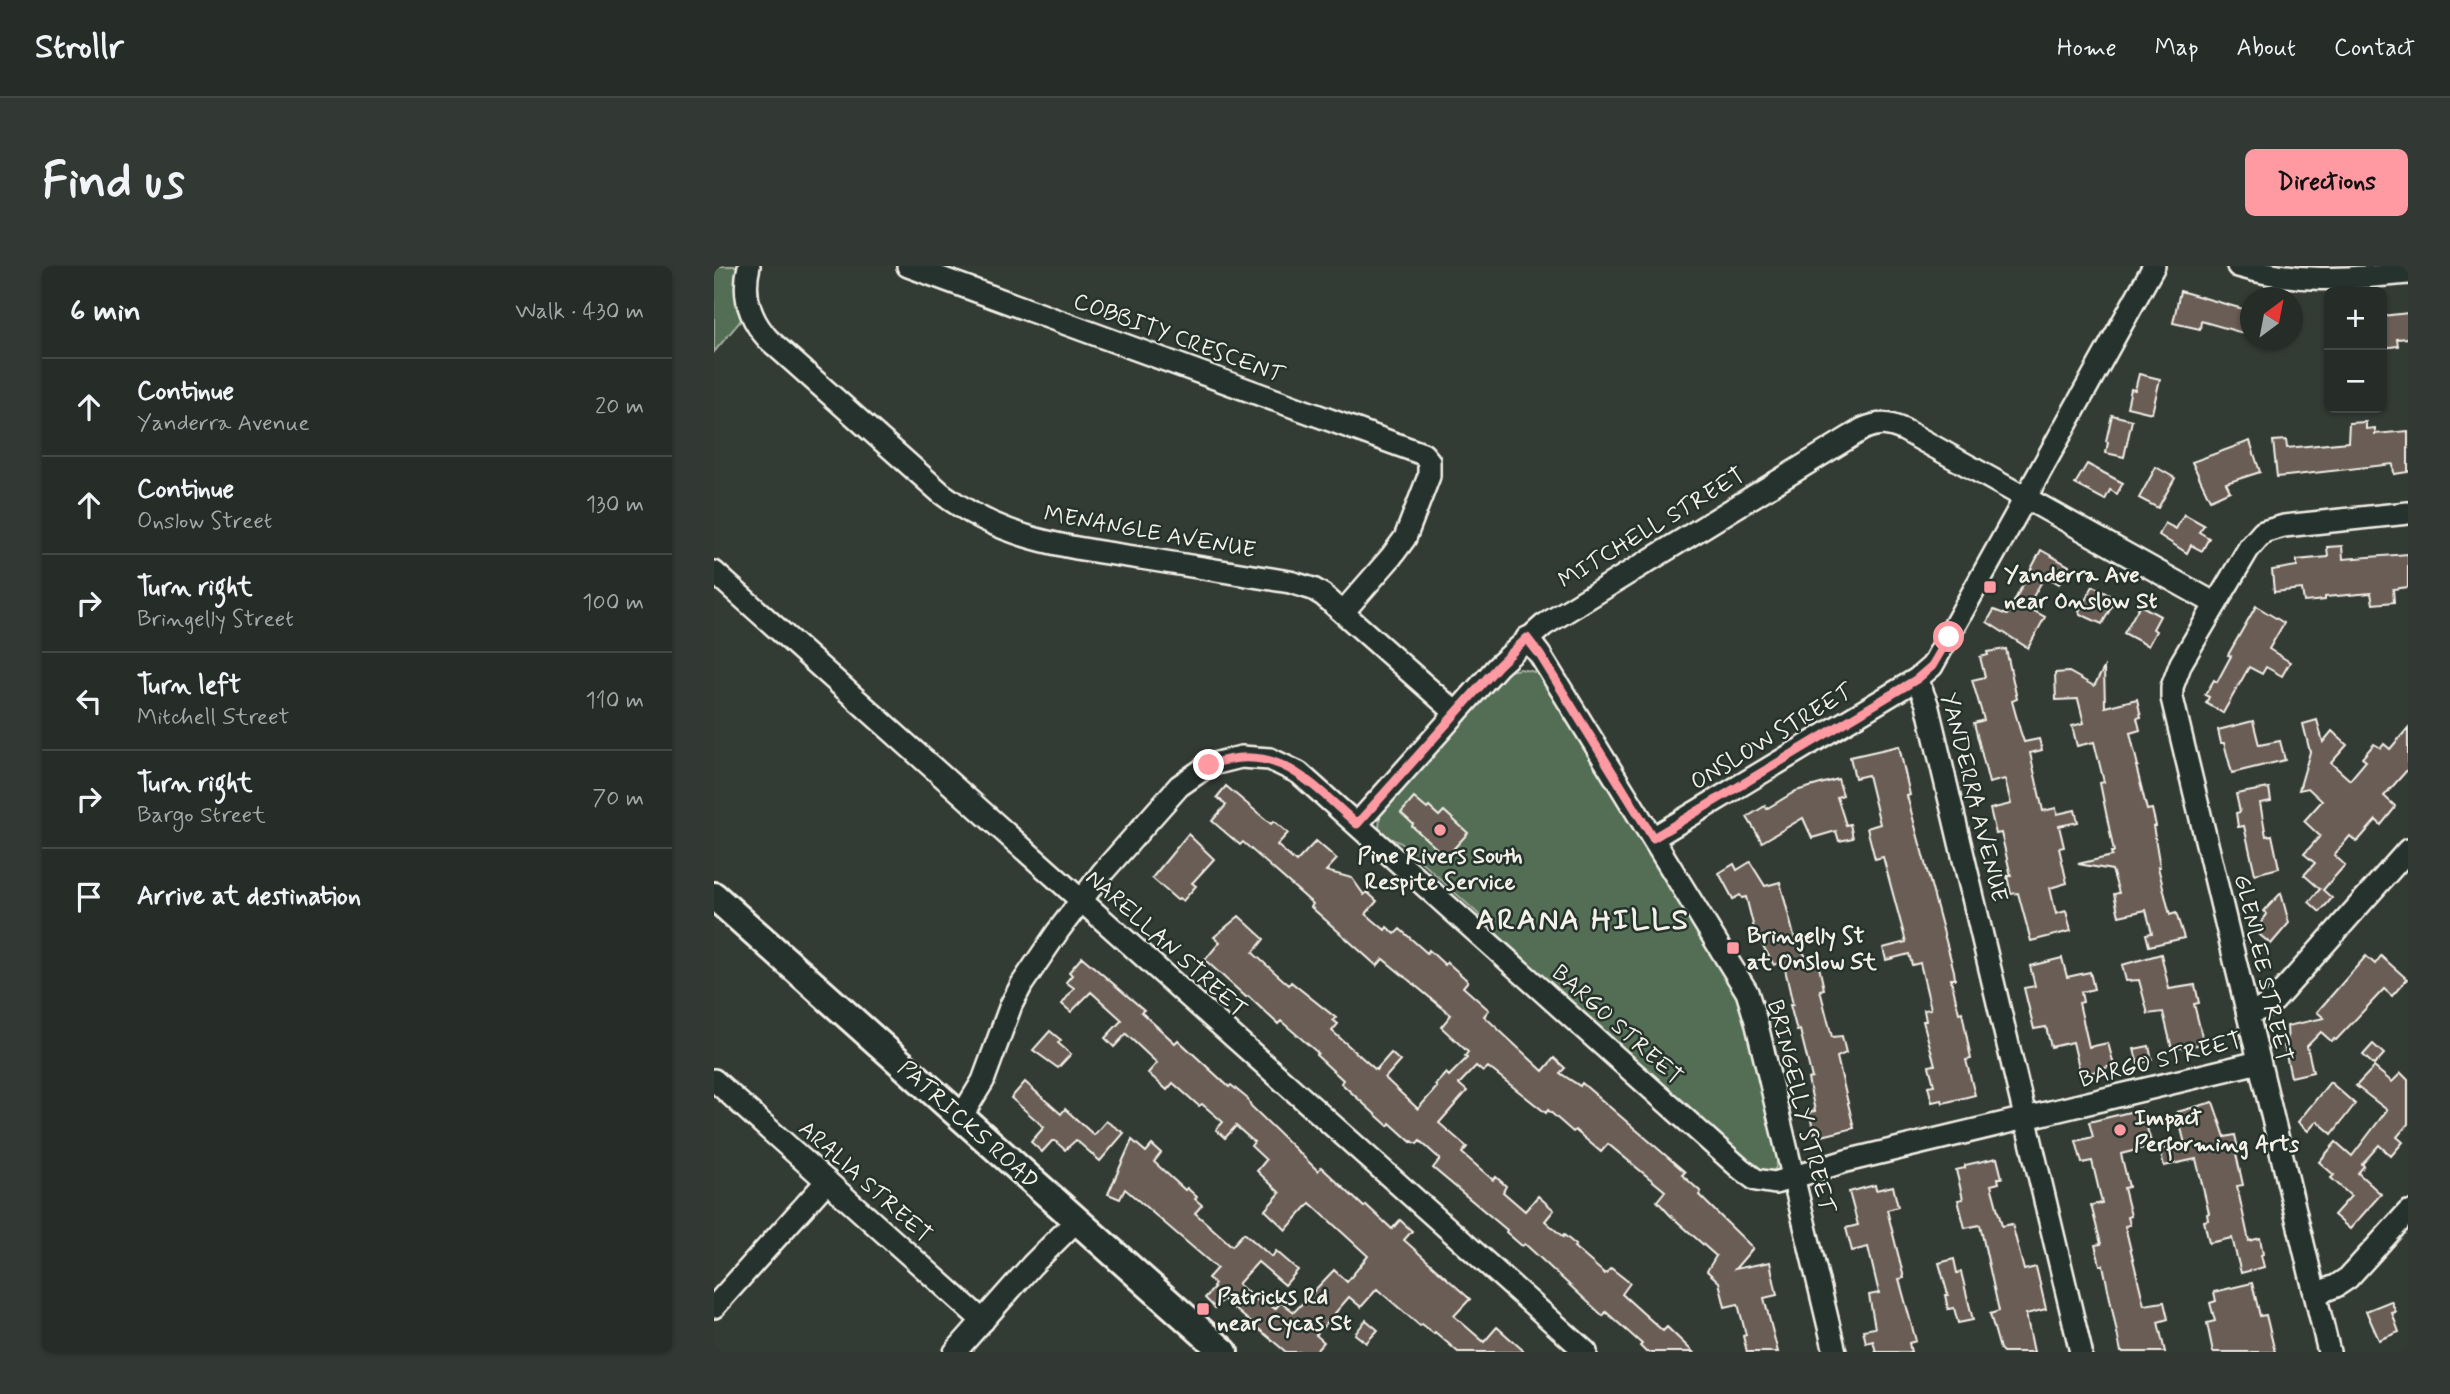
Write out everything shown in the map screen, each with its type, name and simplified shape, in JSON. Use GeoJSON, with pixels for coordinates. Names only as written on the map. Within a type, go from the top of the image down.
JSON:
{"type":"FeatureCollection","features":[{"type":"Feature","properties":{"kind":"main road","name":"PATRICKS ROAD"},"geometry":{"type":"LineString","coordinates":[[714,896],[1224,1352]]}},
{"type":"Feature","properties":{"kind":"street","name":"MENANGLE AVENUE"},"geometry":{"type":"LineString","coordinates":[[749,266],[746,283],[748,306],[758,328],[962,509],[983,521],[1039,541],[1301,584],[1323,595],[1344,611],[1456,713]]}},
{"type":"Feature","properties":{"kind":"street","name":"COBBITY CRESCENT"},"geometry":{"type":"LineString","coordinates":[[908,266],[1434,459],[1405,538],[1344,611]]}},
{"type":"Feature","properties":{"kind":"street","name":"YANDERRA AVENUE"},"geometry":{"type":"LineString","coordinates":[[2081,1352],[1927,704],[1917,679],[1938,656],[2154,266]]}},
{"type":"Feature","properties":{"kind":"street"},"geometry":{"type":"LineString","coordinates":[[2238,266],[2302,279],[2359,279],[2403,271]]}},
{"type":"Feature","properties":{"kind":"street","name":"MITCHELL STREET"},"geometry":{"type":"LineString","coordinates":[[1357,824],[1527,638],[1559,614],[1863,429],[1887,423],[1904,430],[2026,498]]}},
{"type":"Feature","properties":{"kind":"street"},"geometry":{"type":"LineString","coordinates":[[2026,498],[2214,603]]}},
{"type":"Feature","properties":{"kind":"street","name":"GLENLEE STREET"},"geometry":{"type":"LineString","coordinates":[[2329,1352],[2172,698],[2172,687],[2181,663],[2214,603],[2249,548],[2263,532],[2284,526],[2408,513]]}},
{"type":"Feature","properties":{"kind":"street","name":"NARELLAN STREET"},"geometry":{"type":"LineString","coordinates":[[714,572],[1586,1352]]}},
{"type":"Feature","properties":{"kind":"street","name":"BRINGELLY STREET"},"geometry":{"type":"LineString","coordinates":[[1527,638],[1747,992],[1835,1352]]}},
{"type":"Feature","properties":{"kind":"street","name":"ONSLOW STREET"},"geometry":{"type":"LineString","coordinates":[[1653,838],[1917,679]]}},
{"type":"Feature","properties":{"kind":"street","name":"BARGO STREET"},"geometry":{"type":"LineString","coordinates":[[961,1117],[983,1081],[1011,1005],[1022,984],[1081,900],[1179,786],[1201,770],[1223,760],[1255,757],[1285,765],[1299,773],[1741,1170],[1762,1182],[1775,1183],[1846,1161],[2259,1062]]}},
{"type":"Feature","properties":{"kind":"street"},"geometry":{"type":"LineString","coordinates":[[2248,1013],[2261,1009],[2274,1000],[2408,850]]}},
{"type":"Feature","properties":{"kind":"street","name":"ARALIA STREET"},"geometry":{"type":"LineString","coordinates":[[714,1080],[983,1321]]}},
{"type":"Feature","properties":{"kind":"street"},"geometry":{"type":"LineString","coordinates":[[714,1307],[827,1181]]}},
{"type":"Feature","properties":{"kind":"street"},"geometry":{"type":"LineString","coordinates":[[2315,1294],[2348,1278],[2408,1212]]}},
{"type":"Feature","properties":{"kind":"street"},"geometry":{"type":"LineString","coordinates":[[955,1352],[1032,1265],[1077,1220]]}},
{"type":"Feature","properties":{"kind":"green space"},"geometry":{"type":"Polygon","coordinates":[[[714,266],[738,266],[737,296],[743,318],[714,352],[714,266]]]}},
{"type":"Feature","properties":{"kind":"green space"},"geometry":{"type":"Polygon","coordinates":[[[1520,669],[1535,672],[1544,679],[1739,998],[1779,1159],[1771,1172],[1758,1171],[1493,934],[1486,921],[1401,843],[1387,837],[1379,829],[1380,814],[1500,677],[1509,671],[1520,669]]]}},
{"type":"Feature","properties":{"kind":"building"},"geometry":{"type":"Polygon","coordinates":[[[2180,291],[2240,308],[2240,332],[2201,321],[2200,329],[2173,323],[2180,291]]]}},
{"type":"Feature","properties":{"kind":"building"},"geometry":{"type":"Polygon","coordinates":[[[2408,313],[2408,338],[2397,339],[2398,346],[2387,347],[2387,315],[2408,313]]]}},
{"type":"Feature","properties":{"kind":"building"},"geometry":{"type":"Polygon","coordinates":[[[2139,374],[2160,379],[2152,413],[2127,407],[2131,389],[2135,390],[2139,374]]]}},
{"type":"Feature","properties":{"kind":"building"},"geometry":{"type":"Polygon","coordinates":[[[2112,415],[2132,420],[2124,457],[2106,453],[2112,415]]]}},
{"type":"Feature","properties":{"kind":"building"},"geometry":{"type":"Polygon","coordinates":[[[2366,422],[2366,429],[2375,428],[2375,434],[2408,431],[2408,472],[2394,474],[2393,464],[2277,477],[2273,441],[2286,440],[2287,448],[2348,442],[2349,423],[2366,422]]]}},
{"type":"Feature","properties":{"kind":"building"},"geometry":{"type":"Polygon","coordinates":[[[2250,441],[2260,472],[2226,483],[2230,491],[2210,500],[2192,462],[2250,441]]]}},
{"type":"Feature","properties":{"kind":"building"},"geometry":{"type":"Polygon","coordinates":[[[2087,464],[2123,483],[2117,494],[2110,490],[2105,500],[2075,484],[2087,464]]]}},
{"type":"Feature","properties":{"kind":"building"},"geometry":{"type":"Polygon","coordinates":[[[2156,467],[2175,478],[2158,508],[2139,498],[2156,467]]]}},
{"type":"Feature","properties":{"kind":"building"},"geometry":{"type":"Polygon","coordinates":[[[2184,514],[2204,525],[2199,532],[2209,538],[2202,551],[2191,545],[2187,553],[2159,535],[2165,523],[2176,529],[2184,514]]]}},
{"type":"Feature","properties":{"kind":"building"},"geometry":{"type":"Polygon","coordinates":[[[2342,546],[2343,559],[2408,554],[2408,587],[2393,589],[2394,602],[2373,604],[2371,593],[2325,597],[2325,600],[2304,602],[2302,589],[2274,592],[2272,570],[2297,566],[2297,560],[2328,557],[2327,547],[2342,546]]]}},
{"type":"Feature","properties":{"kind":"building"},"geometry":{"type":"Polygon","coordinates":[[[2041,550],[2069,566],[2059,584],[2045,576],[2027,607],[2045,617],[2028,648],[1987,622],[1994,610],[2007,615],[2041,550]]]}},
{"type":"Feature","properties":{"kind":"building"},"geometry":{"type":"Polygon","coordinates":[[[2093,586],[2116,599],[2102,624],[2080,614],[2079,611],[2093,586]]]}},
{"type":"Feature","properties":{"kind":"building"},"geometry":{"type":"Polygon","coordinates":[[[2140,605],[2160,616],[2148,646],[2124,633],[2140,605]]]}},
{"type":"Feature","properties":{"kind":"building"},"geometry":{"type":"Polygon","coordinates":[[[2256,606],[2284,623],[2269,649],[2290,662],[2282,676],[2266,667],[2262,674],[2249,667],[2223,713],[2206,703],[2209,697],[2205,695],[2214,680],[2217,682],[2231,656],[2228,655],[2256,606]]]}},
{"type":"Feature","properties":{"kind":"building"},"geometry":{"type":"Polygon","coordinates":[[[2006,649],[2017,699],[2012,701],[2024,742],[2039,739],[2042,750],[2030,753],[2043,811],[2056,808],[2057,814],[2075,810],[2078,822],[2059,826],[2064,847],[2059,848],[2067,883],[2050,888],[2056,914],[2066,911],[2071,931],[2031,941],[2018,893],[2011,894],[2007,876],[2011,876],[2001,833],[1996,834],[1990,809],[2011,804],[2005,779],[1989,783],[1974,723],[1984,720],[1972,680],[1985,677],[1980,657],[1988,655],[1987,652],[2006,649]]]}},
{"type":"Feature","properties":{"kind":"building"},"geometry":{"type":"Polygon","coordinates":[[[2104,668],[2105,707],[2137,699],[2141,717],[2137,718],[2140,730],[2130,733],[2136,766],[2147,810],[2152,809],[2156,826],[2153,826],[2158,867],[2170,915],[2176,913],[2184,938],[2149,946],[2146,934],[2152,933],[2146,910],[2119,916],[2114,894],[2119,893],[2112,870],[2078,864],[2112,856],[2111,852],[2114,852],[2100,783],[2104,782],[2094,742],[2077,746],[2072,726],[2084,723],[2078,699],[2056,700],[2055,673],[2069,672],[2094,686],[2104,668]]]}},
{"type":"Feature","properties":{"kind":"building"},"geometry":{"type":"Polygon","coordinates":[[[2317,720],[2323,742],[2332,731],[2347,745],[2331,763],[2350,780],[2366,761],[2362,758],[2374,744],[2381,748],[2384,744],[2390,749],[2408,728],[2408,769],[2384,796],[2395,806],[2394,809],[2381,825],[2376,820],[2357,842],[2350,836],[2334,855],[2345,865],[2323,890],[2332,898],[2320,912],[2309,902],[2320,889],[2304,875],[2315,863],[2304,854],[2320,836],[2304,821],[2322,801],[2308,788],[2299,790],[2310,752],[2303,724],[2317,720]]]}},
{"type":"Feature","properties":{"kind":"building"},"geometry":{"type":"Polygon","coordinates":[[[2253,721],[2259,745],[2280,741],[2285,760],[2232,773],[2218,730],[2253,721]]]}},
{"type":"Feature","properties":{"kind":"building"},"geometry":{"type":"Polygon","coordinates":[[[1899,746],[1910,795],[1907,796],[1954,971],[1955,979],[1951,979],[1959,1013],[1962,1012],[1971,1059],[1966,1060],[1975,1095],[1943,1103],[1942,1100],[1932,1102],[1928,1086],[1934,1085],[1929,1066],[1935,1065],[1923,1021],[1926,1021],[1924,1010],[1931,1009],[1920,963],[1912,965],[1909,954],[1886,960],[1883,948],[1906,942],[1883,857],[1875,859],[1867,828],[1880,824],[1868,775],[1855,778],[1850,757],[1899,746]]]}},
{"type":"Feature","properties":{"kind":"building"},"geometry":{"type":"Polygon","coordinates":[[[1838,779],[1843,795],[1837,797],[1846,825],[1850,824],[1853,838],[1839,841],[1836,831],[1812,838],[1803,818],[1762,842],[1747,817],[1796,791],[1838,779]]]}},
{"type":"Feature","properties":{"kind":"building"},"geometry":{"type":"Polygon","coordinates":[[[1226,786],[1271,824],[1274,821],[1288,833],[1277,845],[1296,862],[1316,841],[1337,859],[1326,871],[1352,878],[1364,895],[1367,892],[1377,901],[1366,914],[1385,930],[1387,927],[1395,934],[1400,929],[1427,953],[1429,950],[1445,965],[1447,962],[1468,981],[1463,987],[1489,1010],[1484,1016],[1543,1071],[1554,1058],[1565,1068],[1560,1073],[1580,1086],[1582,1083],[1685,1172],[1682,1175],[1701,1192],[1699,1195],[1753,1248],[1735,1269],[1770,1262],[1777,1295],[1764,1298],[1778,1352],[1747,1352],[1743,1336],[1746,1335],[1738,1304],[1725,1307],[1719,1282],[1707,1271],[1716,1256],[1657,1201],[1665,1191],[1608,1144],[1601,1152],[1488,1067],[1483,1072],[1476,1066],[1459,1084],[1467,1091],[1439,1123],[1467,1147],[1462,1153],[1493,1180],[1496,1177],[1506,1186],[1503,1192],[1525,1211],[1538,1196],[1554,1210],[1545,1221],[1576,1245],[1574,1247],[1605,1274],[1611,1268],[1630,1283],[1622,1294],[1663,1331],[1667,1327],[1693,1352],[1646,1352],[1640,1346],[1642,1344],[1606,1312],[1603,1316],[1525,1244],[1522,1246],[1507,1230],[1433,1168],[1440,1159],[1420,1141],[1417,1144],[1411,1142],[1390,1123],[1388,1126],[1341,1083],[1343,1080],[1316,1055],[1318,1053],[1281,1021],[1278,1024],[1205,960],[1220,942],[1214,937],[1239,916],[1264,939],[1253,953],[1289,985],[1291,982],[1336,1018],[1333,1020],[1338,1024],[1332,1031],[1376,1070],[1391,1053],[1400,1061],[1385,1078],[1418,1109],[1446,1073],[1449,1076],[1467,1058],[1465,1056],[1468,1052],[1441,1027],[1451,1015],[1383,959],[1377,966],[1243,842],[1240,845],[1212,821],[1226,805],[1217,797],[1226,786]]]}},
{"type":"Feature","properties":{"kind":"building"},"geometry":{"type":"Polygon","coordinates":[[[2269,788],[2271,801],[2260,803],[2266,836],[2272,835],[2279,868],[2255,874],[2244,826],[2238,827],[2236,813],[2240,812],[2236,794],[2269,788]]]}},
{"type":"Feature","properties":{"kind":"building","name":"Pine Rivers South Respite Service"},"geometry":{"type":"Polygon","coordinates":[[[1414,798],[1439,816],[1444,811],[1468,833],[1446,857],[1401,813],[1414,798]]]}},
{"type":"Feature","properties":{"kind":"building"},"geometry":{"type":"Polygon","coordinates":[[[1188,834],[1214,859],[1192,883],[1196,886],[1183,901],[1179,898],[1177,900],[1152,878],[1188,834]]]}},
{"type":"Feature","properties":{"kind":"building"},"geometry":{"type":"Polygon","coordinates":[[[1750,862],[1765,886],[1780,882],[1794,936],[1810,964],[1818,962],[1824,989],[1820,990],[1832,1037],[1842,1036],[1846,1053],[1837,1057],[1854,1128],[1822,1136],[1821,1131],[1814,1133],[1809,1112],[1815,1111],[1808,1079],[1812,1078],[1800,1030],[1797,1031],[1790,1005],[1793,1005],[1783,960],[1774,965],[1755,932],[1746,897],[1742,898],[1740,895],[1733,899],[1719,873],[1734,864],[1737,870],[1750,862]]]}},
{"type":"Feature","properties":{"kind":"building"},"geometry":{"type":"Polygon","coordinates":[[[2281,893],[2289,923],[2271,944],[2255,931],[2267,914],[2264,911],[2281,893]]]}},
{"type":"Feature","properties":{"kind":"building"},"geometry":{"type":"Polygon","coordinates":[[[2161,954],[2169,989],[2195,985],[2199,1003],[2194,1004],[2204,1044],[2172,1049],[2163,1012],[2148,1014],[2139,980],[2126,981],[2122,965],[2161,954]]]}},
{"type":"Feature","properties":{"kind":"building"},"geometry":{"type":"Polygon","coordinates":[[[2366,956],[2375,964],[2381,956],[2407,979],[2392,996],[2384,989],[2336,1040],[2331,1041],[2321,1032],[2307,1046],[2313,1072],[2291,1077],[2284,1046],[2288,1045],[2287,1026],[2324,1018],[2317,1012],[2366,956]]]}},
{"type":"Feature","properties":{"kind":"building"},"geometry":{"type":"Polygon","coordinates":[[[1082,957],[1144,1010],[1141,1012],[1175,1043],[1178,1040],[1229,1087],[1231,1085],[1248,1099],[1251,1106],[1318,1171],[1321,1167],[1392,1229],[1400,1220],[1412,1231],[1404,1240],[1470,1299],[1454,1316],[1484,1342],[1497,1327],[1525,1352],[1458,1352],[1435,1332],[1434,1334],[1422,1324],[1420,1326],[1377,1289],[1361,1307],[1349,1297],[1316,1335],[1324,1342],[1315,1352],[1286,1352],[1223,1299],[1215,1308],[1205,1298],[1215,1284],[1208,1278],[1217,1268],[1125,1189],[1120,1199],[1108,1194],[1132,1140],[1146,1152],[1152,1145],[1161,1153],[1154,1162],[1185,1190],[1187,1188],[1197,1197],[1195,1199],[1202,1205],[1195,1213],[1232,1246],[1244,1233],[1272,1257],[1276,1251],[1298,1270],[1285,1285],[1258,1262],[1238,1284],[1258,1301],[1261,1297],[1275,1309],[1281,1302],[1294,1312],[1334,1270],[1347,1282],[1368,1256],[1310,1203],[1286,1230],[1265,1210],[1280,1193],[1257,1171],[1266,1160],[1251,1146],[1254,1142],[1236,1126],[1225,1138],[1216,1130],[1223,1122],[1202,1104],[1199,1106],[1173,1083],[1167,1090],[1148,1073],[1157,1063],[1126,1034],[1114,1047],[1105,1038],[1122,1020],[1091,992],[1071,1012],[1062,1004],[1074,988],[1066,982],[1072,975],[1069,972],[1082,957]]]}},
{"type":"Feature","properties":{"kind":"building"},"geometry":{"type":"Polygon","coordinates":[[[2062,958],[2067,977],[2090,972],[2094,989],[2081,992],[2083,1002],[2079,1003],[2089,1047],[2108,1043],[2114,1065],[2081,1076],[2073,1042],[2051,1047],[2046,1027],[2034,1029],[2024,988],[2035,986],[2030,966],[2062,958]]]}},
{"type":"Feature","properties":{"kind":"building"},"geometry":{"type":"Polygon","coordinates":[[[1050,1031],[1061,1040],[1058,1043],[1071,1054],[1058,1068],[1033,1050],[1050,1031]]]}},
{"type":"Feature","properties":{"kind":"building"},"geometry":{"type":"Polygon","coordinates":[[[2373,1044],[2384,1054],[2374,1065],[2363,1055],[2373,1044]]]}},
{"type":"Feature","properties":{"kind":"building"},"geometry":{"type":"Polygon","coordinates":[[[2149,1046],[2152,1060],[2138,1064],[2134,1049],[2149,1046]]]}},
{"type":"Feature","properties":{"kind":"building"},"geometry":{"type":"Polygon","coordinates":[[[2374,1067],[2392,1082],[2401,1073],[2408,1080],[2408,1124],[2397,1137],[2403,1142],[2391,1156],[2379,1145],[2362,1164],[2364,1166],[2358,1173],[2381,1194],[2350,1229],[2334,1215],[2351,1196],[2331,1178],[2334,1175],[2319,1162],[2336,1142],[2352,1156],[2387,1110],[2356,1086],[2374,1067]]]}},
{"type":"Feature","properties":{"kind":"building"},"geometry":{"type":"Polygon","coordinates":[[[1025,1082],[1061,1114],[1065,1109],[1094,1135],[1106,1121],[1124,1133],[1100,1161],[1076,1140],[1065,1150],[1052,1141],[1042,1152],[1031,1142],[1044,1127],[1011,1098],[1025,1082]]]}},
{"type":"Feature","properties":{"kind":"building"},"geometry":{"type":"Polygon","coordinates":[[[2330,1082],[2355,1104],[2332,1134],[2317,1121],[2308,1131],[2298,1122],[2330,1082]]]}},
{"type":"Feature","properties":{"kind":"building"},"geometry":{"type":"Polygon","coordinates":[[[2213,1102],[2225,1137],[2235,1135],[2243,1185],[2237,1186],[2249,1241],[2260,1238],[2263,1254],[2264,1267],[2241,1273],[2232,1238],[2209,1243],[2204,1221],[2208,1220],[2209,1213],[2196,1159],[2164,1166],[2160,1150],[2185,1144],[2177,1112],[2213,1102]]]}},
{"type":"Feature","properties":{"kind":"building"},"geometry":{"type":"Polygon","coordinates":[[[2142,1109],[2152,1146],[2121,1154],[2129,1187],[2124,1188],[2131,1216],[2128,1217],[2130,1225],[2125,1226],[2144,1305],[2164,1302],[2168,1319],[2158,1322],[2165,1352],[2121,1352],[2103,1265],[2100,1265],[2095,1245],[2101,1244],[2091,1205],[2102,1203],[2092,1161],[2082,1163],[2076,1141],[2093,1137],[2089,1122],[2142,1109]]]}},
{"type":"Feature","properties":{"kind":"building"},"geometry":{"type":"Polygon","coordinates":[[[1997,1158],[2002,1178],[1998,1178],[1999,1183],[1991,1185],[2002,1226],[2012,1224],[2024,1270],[2036,1267],[2046,1309],[2026,1314],[2034,1352],[2003,1352],[2000,1349],[1990,1314],[1999,1311],[1980,1225],[1965,1228],[1958,1200],[1963,1199],[1956,1170],[1965,1168],[1965,1165],[1997,1158]]]}},
{"type":"Feature","properties":{"kind":"building"},"geometry":{"type":"Polygon","coordinates":[[[1875,1185],[1876,1190],[1893,1186],[1898,1207],[1887,1210],[1904,1278],[1899,1279],[1916,1341],[1909,1343],[1911,1352],[1876,1352],[1873,1341],[1866,1343],[1863,1330],[1875,1328],[1869,1295],[1879,1293],[1868,1247],[1852,1251],[1846,1228],[1858,1225],[1849,1192],[1875,1185]]]}},
{"type":"Feature","properties":{"kind":"building"},"geometry":{"type":"Polygon","coordinates":[[[1954,1259],[1957,1273],[1961,1272],[1973,1320],[1958,1323],[1954,1308],[1948,1309],[1945,1295],[1948,1295],[1939,1263],[1954,1259]]]}},
{"type":"Feature","properties":{"kind":"building"},"geometry":{"type":"Polygon","coordinates":[[[2252,1283],[2260,1316],[2266,1315],[2275,1352],[2213,1352],[2207,1323],[2215,1321],[2210,1303],[2216,1301],[2214,1292],[2252,1283]]]}},
{"type":"Feature","properties":{"kind":"building"},"geometry":{"type":"Polygon","coordinates":[[[2391,1301],[2399,1332],[2379,1340],[2366,1311],[2391,1301]]]}},
{"type":"Feature","properties":{"kind":"building"},"geometry":{"type":"Polygon","coordinates":[[[1366,1320],[1378,1330],[1366,1343],[1355,1334],[1366,1320]]]}},
{"type":"Feature","properties":{"kind":"place","name":"Yanderra Ave near Onslow St"},"geometry":{"type":"Point","coordinates":[1990,587]}},
{"type":"Feature","properties":{"kind":"place","name":"Pine Rivers South Respite Service"},"geometry":{"type":"Point","coordinates":[1440,830]}},
{"type":"Feature","properties":{"kind":"place","name":"Bringelly St at Onslow St"},"geometry":{"type":"Point","coordinates":[1733,948]}},
{"type":"Feature","properties":{"kind":"place","name":"Impact Performing Arts"},"geometry":{"type":"Point","coordinates":[2120,1130]}},
{"type":"Feature","properties":{"kind":"place","name":"Patricks Rd near Cycas St"},"geometry":{"type":"Point","coordinates":[1203,1309]}},
{"type":"Feature","properties":{"kind":"district","name":"ARANA HILLS"},"geometry":{"type":"Point","coordinates":[1583,919]}},
{"type":"Feature","properties":{"kind":"route"},"geometry":{"type":"LineString","coordinates":[[1209,765],[1223,760],[1255,757],[1285,765],[1299,773],[1357,824],[1498,666],[1527,638],[1653,838],[1923,675],[1932,666],[1949,637]]}}]}
